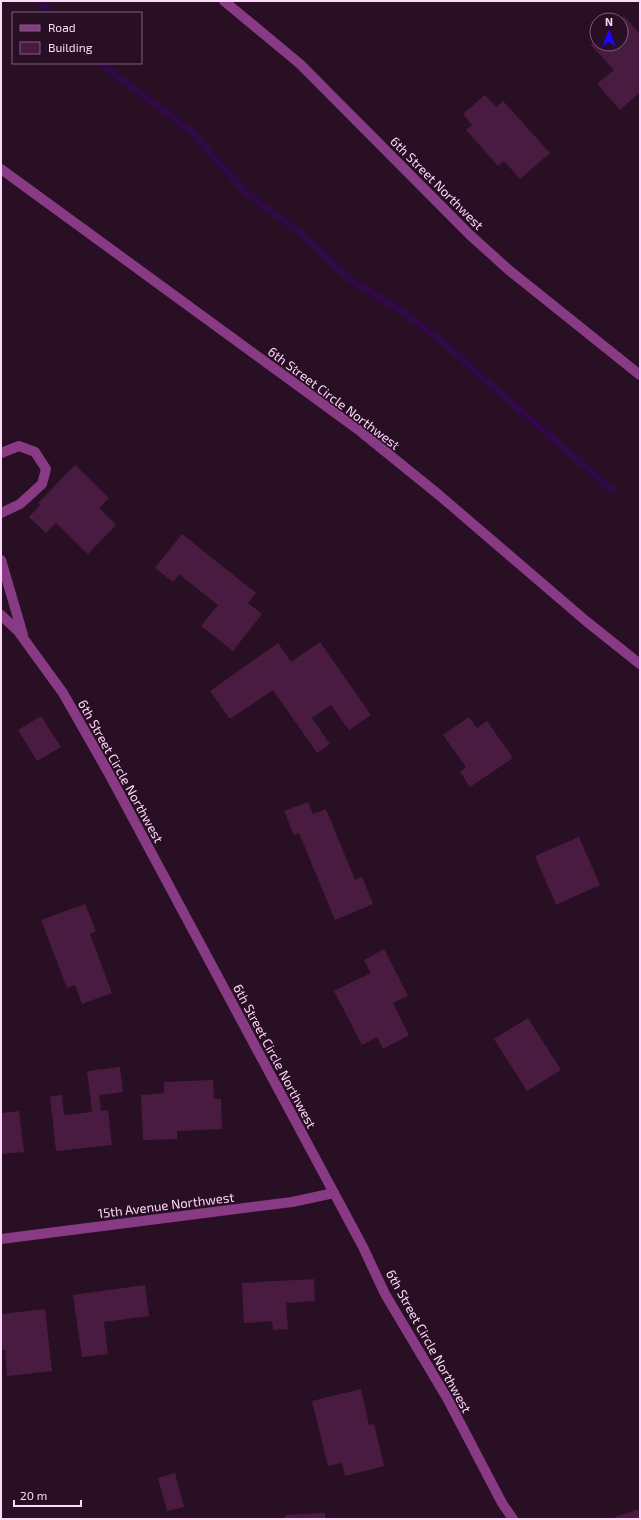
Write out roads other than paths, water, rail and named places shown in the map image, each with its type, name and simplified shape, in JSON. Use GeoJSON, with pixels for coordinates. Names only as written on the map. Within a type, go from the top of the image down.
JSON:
{"type":"FeatureCollection","features":[{"type":"Feature","properties":{"kind":"street","name":"6th Street Northwest"},"geometry":{"type":"LineString","coordinates":[[224,1],[300,64],[470,235],[493,256],[552,306],[640,375]]}},
{"type":"Feature","properties":{"kind":"street","name":"6th Street Circle Northwest"},"geometry":{"type":"LineString","coordinates":[[1,169],[360,431],[439,495],[574,612],[640,664]]}},
{"type":"Feature","properties":{"kind":"street"},"geometry":{"type":"LineString","coordinates":[[1,452],[19,446],[35,452],[46,469],[42,484],[20,504],[1,513]]}},
{"type":"Feature","properties":{"kind":"street"},"geometry":{"type":"LineString","coordinates":[[1,560],[24,639]]}},
{"type":"Feature","properties":{"kind":"street","name":"6th Street Circle Northwest"},"geometry":{"type":"LineString","coordinates":[[1,615],[24,639],[63,693],[108,772],[363,1247],[385,1294],[447,1398],[502,1503],[513,1519]]}},
{"type":"Feature","properties":{"kind":"street","name":"15th Avenue Northwest"},"geometry":{"type":"LineString","coordinates":[[1,1239],[292,1202],[334,1193]]}},
{"type":"Feature","properties":{"kind":"waterway"},"geometry":{"type":"LineString","coordinates":[[40,1],[50,12]]}},
{"type":"Feature","properties":{"kind":"waterway"},"geometry":{"type":"LineString","coordinates":[[101,64],[192,132],[245,192],[302,234],[349,279],[400,310],[441,341],[612,490]]}}]}
